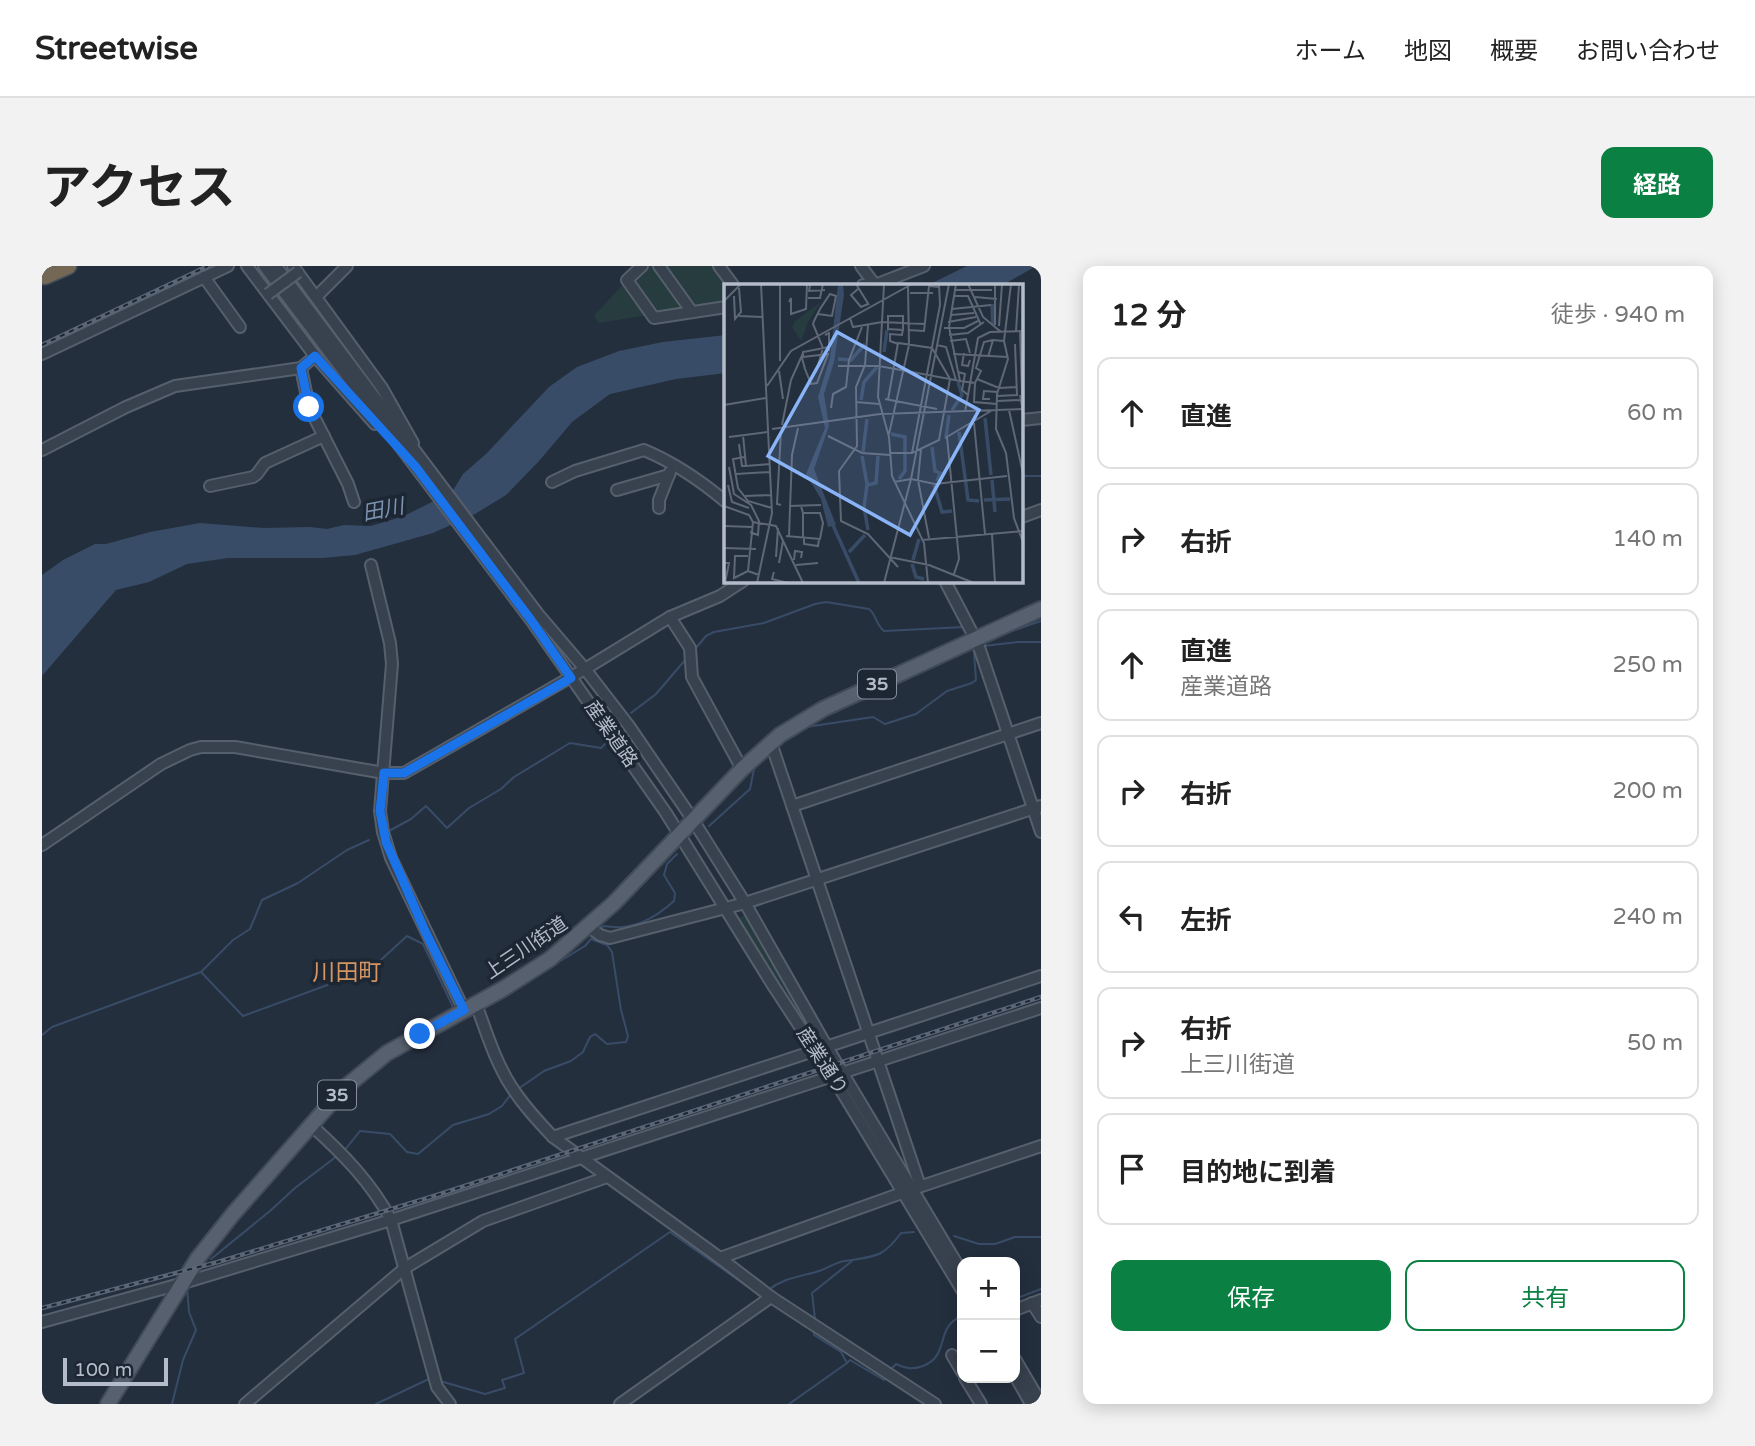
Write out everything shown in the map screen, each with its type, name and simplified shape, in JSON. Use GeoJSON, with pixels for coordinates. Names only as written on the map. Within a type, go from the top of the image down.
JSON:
{"type":"FeatureCollection","features":[{"type":"Feature","properties":{"kind":"highway"},"geometry":{"type":"LineString","coordinates":[[43,277],[61,266]]}},
{"type":"Feature","properties":{"kind":"highway"},"geometry":{"type":"LineString","coordinates":[[43,277],[68,266]]}},
{"type":"Feature","properties":{"kind":"main road","name":"上三川街道"},"geometry":{"type":"LineString","coordinates":[[108,1404],[180,1284],[233,1214],[343,1089],[369,1065],[536,969],[589,927],[742,769],[771,743],[813,714],[1041,609]]}},
{"type":"Feature","properties":{"kind":"street"},"geometry":{"type":"LineString","coordinates":[[42,354],[228,266]]}},
{"type":"Feature","properties":{"kind":"street"},"geometry":{"type":"LineString","coordinates":[[247,266],[315,356],[418,464]]}},
{"type":"Feature","properties":{"kind":"street"},"geometry":{"type":"LineString","coordinates":[[255,266],[310,338],[359,384]]}},
{"type":"Feature","properties":{"kind":"street","name":"産業道路"},"geometry":{"type":"LineString","coordinates":[[264,266],[359,384]]}},
{"type":"Feature","properties":{"kind":"street","name":"産業道路"},"geometry":{"type":"LineString","coordinates":[[276,266],[418,464],[469,530],[585,669],[629,726],[693,820]]}},
{"type":"Feature","properties":{"kind":"street"},"geometry":{"type":"LineString","coordinates":[[285,266],[328,324],[359,384]]}},
{"type":"Feature","properties":{"kind":"street"},"geometry":{"type":"LineString","coordinates":[[316,297],[347,266]]}},
{"type":"Feature","properties":{"kind":"street"},"geometry":{"type":"LineString","coordinates":[[642,266],[627,280],[654,318],[724,307]]}},
{"type":"Feature","properties":{"kind":"street"},"geometry":{"type":"LineString","coordinates":[[659,266],[692,312]]}},
{"type":"Feature","properties":{"kind":"street"},"geometry":{"type":"LineString","coordinates":[[720,267],[733,266]]}},
{"type":"Feature","properties":{"kind":"street"},"geometry":{"type":"LineString","coordinates":[[861,266],[874,284]]}},
{"type":"Feature","properties":{"kind":"street"},"geometry":{"type":"LineString","coordinates":[[720,267],[732,284]]}},
{"type":"Feature","properties":{"kind":"street"},"geometry":{"type":"LineString","coordinates":[[878,284],[920,267]]}},
{"type":"Feature","properties":{"kind":"street"},"geometry":{"type":"LineString","coordinates":[[268,294],[295,269],[382,388],[408,431],[418,464]]}},
{"type":"Feature","properties":{"kind":"street"},"geometry":{"type":"LineString","coordinates":[[204,277],[240,327]]}},
{"type":"Feature","properties":{"kind":"street"},"geometry":{"type":"LineString","coordinates":[[42,450],[126,407],[175,386],[301,368],[315,356]]}},
{"type":"Feature","properties":{"kind":"street"},"geometry":{"type":"LineString","coordinates":[[301,368],[305,397],[354,502]]}},
{"type":"Feature","properties":{"kind":"street"},"geometry":{"type":"LineString","coordinates":[[209,486],[253,477],[265,463],[324,436]]}},
{"type":"Feature","properties":{"kind":"street"},"geometry":{"type":"LineString","coordinates":[[552,482],[575,471],[644,450],[673,463],[702,481],[724,500]]}},
{"type":"Feature","properties":{"kind":"street"},"geometry":{"type":"LineString","coordinates":[[659,508],[659,500],[673,463]]}},
{"type":"Feature","properties":{"kind":"street"},"geometry":{"type":"LineString","coordinates":[[617,490],[669,475]]}},
{"type":"Feature","properties":{"kind":"street"},"geometry":{"type":"LineString","coordinates":[[1024,516],[1041,510]]}},
{"type":"Feature","properties":{"kind":"street","name":"産業道路"},"geometry":{"type":"LineString","coordinates":[[469,530],[679,833]]}},
{"type":"Feature","properties":{"kind":"street"},"geometry":{"type":"LineString","coordinates":[[371,565],[390,643],[392,664],[380,811],[386,842],[425,931],[470,1007],[510,1085],[553,1138],[771,1297],[934,1404]]}},
{"type":"Feature","properties":{"kind":"street"},"geometry":{"type":"LineString","coordinates":[[42,845],[161,764],[201,747],[234,747],[384,773],[404,773],[571,678],[670,617],[720,596],[740,583]]}},
{"type":"Feature","properties":{"kind":"street"},"geometry":{"type":"LineString","coordinates":[[946,583],[976,639],[1008,734],[1037,807],[1041,832]]}},
{"type":"Feature","properties":{"kind":"street"},"geometry":{"type":"LineString","coordinates":[[670,617],[690,648],[692,677],[742,769]]}},
{"type":"Feature","properties":{"kind":"street"},"geometry":{"type":"LineString","coordinates":[[793,806],[1041,723]]}},
{"type":"Feature","properties":{"kind":"street"},"geometry":{"type":"LineString","coordinates":[[771,743],[878,1061],[912,1189]]}},
{"type":"Feature","properties":{"kind":"street"},"geometry":{"type":"LineString","coordinates":[[589,927],[610,938],[726,909],[1037,807]]}},
{"type":"Feature","properties":{"kind":"street","name":"産業通り"},"geometry":{"type":"LineString","coordinates":[[693,820],[745,903],[821,1048]]}},
{"type":"Feature","properties":{"kind":"street","name":"産業通り"},"geometry":{"type":"LineString","coordinates":[[679,833],[726,909],[821,1048],[957,1264]]}},
{"type":"Feature","properties":{"kind":"street"},"geometry":{"type":"LineString","coordinates":[[553,1138],[1041,976]]}},
{"type":"Feature","properties":{"kind":"street"},"geometry":{"type":"LineString","coordinates":[[42,1321],[180,1284],[391,1220],[1041,1008]]}},
{"type":"Feature","properties":{"kind":"street"},"geometry":{"type":"LineString","coordinates":[[311,1125],[358,1171],[391,1220],[437,1387],[450,1404]]}},
{"type":"Feature","properties":{"kind":"street"},"geometry":{"type":"LineString","coordinates":[[720,1258],[1041,1146]]}},
{"type":"Feature","properties":{"kind":"street"},"geometry":{"type":"LineString","coordinates":[[245,1404],[405,1268],[483,1221],[607,1177]]}},
{"type":"Feature","properties":{"kind":"street","name":"産業通り"},"geometry":{"type":"LineString","coordinates":[[912,1189],[957,1280]]}},
{"type":"Feature","properties":{"kind":"street"},"geometry":{"type":"LineString","coordinates":[[620,1404],[771,1297]]}},
{"type":"Feature","properties":{"kind":"street"},"geometry":{"type":"LineString","coordinates":[[1020,1308],[1037,1301],[1041,1317]]}},
{"type":"Feature","properties":{"kind":"street"},"geometry":{"type":"LineString","coordinates":[[952,1355],[957,1364]]}},
{"type":"Feature","properties":{"kind":"street"},"geometry":{"type":"LineString","coordinates":[[1020,1367],[1041,1403]]}},
{"type":"Feature","properties":{"kind":"street"},"geometry":{"type":"LineString","coordinates":[[968,1383],[981,1404]]}},
{"type":"Feature","properties":{"kind":"street"},"geometry":{"type":"LineString","coordinates":[[1019,1383],[1031,1404]]}},
{"type":"Feature","properties":{"kind":"green space"},"geometry":{"type":"Polygon","coordinates":[[[649,266],[657,268],[682,304],[681,308],[656,313],[633,280],[649,266]]]}},
{"type":"Feature","properties":{"kind":"green space"},"geometry":{"type":"Polygon","coordinates":[[[662,266],[714,266],[728,284],[724,284],[724,304],[694,307],[662,266]]]}},
{"type":"Feature","properties":{"kind":"green space"},"geometry":{"type":"Polygon","coordinates":[[[625,282],[648,315],[599,323],[594,316],[625,282]]]}},
{"type":"Feature","properties":{"kind":"green space"},"geometry":{"type":"Polygon","coordinates":[[[746,914],[814,1032],[810,1034],[737,919],[746,914]]]}},
{"type":"Feature","properties":{"kind":"water"},"geometry":{"type":"Polygon","coordinates":[[[967,266],[1036,266],[1005,284],[930,284],[967,266]]]}},
{"type":"Feature","properties":{"kind":"water"},"geometry":{"type":"Polygon","coordinates":[[[724,335],[724,373],[676,379],[610,394],[572,422],[506,495],[475,514],[433,533],[355,555],[323,558],[228,558],[187,564],[149,582],[116,590],[42,676],[42,575],[63,560],[95,544],[106,544],[150,532],[200,523],[327,529],[344,525],[371,526],[404,516],[452,492],[463,474],[486,454],[549,387],[577,367],[619,351],[663,342],[724,335]]]}},
{"type":"Feature","properties":{"kind":"waterway"},"geometry":{"type":"LineString","coordinates":[[1024,476],[1041,476]]}},
{"type":"Feature","properties":{"kind":"waterway"},"geometry":{"type":"LineString","coordinates":[[695,649],[706,636],[714,632],[764,623],[826,602],[869,609],[884,631],[965,627]]}},
{"type":"Feature","properties":{"kind":"waterway"},"geometry":{"type":"LineString","coordinates":[[1009,632],[1041,621]]}},
{"type":"Feature","properties":{"kind":"waterway"},"geometry":{"type":"LineString","coordinates":[[984,646],[1041,642]]}},
{"type":"Feature","properties":{"kind":"waterway"},"geometry":{"type":"LineString","coordinates":[[806,727],[873,717],[885,724],[916,714],[947,691],[976,680],[974,652]]}},
{"type":"Feature","properties":{"kind":"waterway"},"geometry":{"type":"LineString","coordinates":[[631,713],[656,694],[686,659]]}},
{"type":"Feature","properties":{"kind":"waterway"},"geometry":{"type":"LineString","coordinates":[[780,744],[793,736]]}},
{"type":"Feature","properties":{"kind":"waterway"},"geometry":{"type":"LineString","coordinates":[[387,832],[411,819],[426,806],[447,828],[469,808],[570,743],[601,748],[605,744]]}},
{"type":"Feature","properties":{"kind":"waterway"},"geometry":{"type":"LineString","coordinates":[[709,826],[750,789],[754,769],[764,759]]}},
{"type":"Feature","properties":{"kind":"waterway"},"geometry":{"type":"LineString","coordinates":[[201,972],[233,940],[250,929],[262,900],[298,883],[347,850],[369,840]]}},
{"type":"Feature","properties":{"kind":"waterway"},"geometry":{"type":"LineString","coordinates":[[599,929],[604,926],[624,927],[642,922],[674,901],[675,893],[664,875],[667,864],[677,854]]}},
{"type":"Feature","properties":{"kind":"waterway"},"geometry":{"type":"LineString","coordinates":[[42,1035],[52,1027],[201,972],[243,1016],[371,969],[407,936],[423,944],[453,1007]]}},
{"type":"Feature","properties":{"kind":"waterway"},"geometry":{"type":"LineString","coordinates":[[547,969],[585,946],[591,939]]}},
{"type":"Feature","properties":{"kind":"waterway"},"geometry":{"type":"LineString","coordinates":[[518,1089],[544,1071],[571,1061],[583,1052],[590,1037],[595,1034],[607,1044],[626,1042],[628,1036],[612,952],[607,945],[591,939]]}},
{"type":"Feature","properties":{"kind":"waterway"},"geometry":{"type":"LineString","coordinates":[[344,1151],[360,1131],[390,1134],[407,1152],[418,1154],[453,1125],[489,1114],[502,1106],[511,1094]]}},
{"type":"Feature","properties":{"kind":"waterway"},"geometry":{"type":"LineString","coordinates":[[211,1259],[337,1156]]}},
{"type":"Feature","properties":{"kind":"waterway"},"geometry":{"type":"LineString","coordinates":[[440,1381],[485,1394],[505,1388],[502,1380],[524,1373],[515,1339],[670,1232],[761,1296]]}},
{"type":"Feature","properties":{"kind":"waterway"},"geometry":{"type":"LineString","coordinates":[[768,1290],[787,1280],[838,1263],[877,1255],[888,1248],[901,1233],[914,1232]]}},
{"type":"Feature","properties":{"kind":"waterway"},"geometry":{"type":"LineString","coordinates":[[954,1236],[979,1244],[995,1244],[1015,1237],[1041,1237]]}},
{"type":"Feature","properties":{"kind":"waterway"},"geometry":{"type":"LineString","coordinates":[[815,1319],[812,1293],[852,1261]]}},
{"type":"Feature","properties":{"kind":"waterway"},"geometry":{"type":"LineString","coordinates":[[172,1404],[183,1360],[196,1330],[189,1312],[187,1288]]}},
{"type":"Feature","properties":{"kind":"waterway"},"geometry":{"type":"LineString","coordinates":[[1020,1297],[1041,1289]]}},
{"type":"Feature","properties":{"kind":"waterway"},"geometry":{"type":"LineString","coordinates":[[891,1369],[896,1364],[915,1368],[932,1361],[948,1327],[957,1319]]}},
{"type":"Feature","properties":{"kind":"waterway"},"geometry":{"type":"LineString","coordinates":[[789,1404],[847,1363],[841,1352],[814,1333]]}},
{"type":"Feature","properties":{"kind":"waterway"},"geometry":{"type":"LineString","coordinates":[[847,1363],[850,1360],[884,1380],[885,1378]]}},
{"type":"Feature","properties":{"kind":"waterway"},"geometry":{"type":"LineString","coordinates":[[376,1404],[431,1378]]}},
{"type":"Feature","properties":{"kind":"railway"},"geometry":{"type":"LineString","coordinates":[[42,345],[208,266]]}},
{"type":"Feature","properties":{"kind":"railway"},"geometry":{"type":"LineString","coordinates":[[42,1308],[218,1262],[434,1196],[1041,997]]}},
{"type":"Feature","properties":{"kind":"district","name":"川田町"},"geometry":{"type":"Point","coordinates":[347,973]}},
{"type":"Feature","properties":{"kind":"route"},"geometry":{"type":"LineString","coordinates":[[309,407],[301,368],[315,356],[415,466],[531,620],[571,678],[404,773],[384,773],[380,811],[391,858],[464,1010],[420,1034]]}},
{"type":"Feature","properties":{"kind":"water label","name":"田川"},"geometry":{"type":"Point","coordinates":[383,510]}}]}
